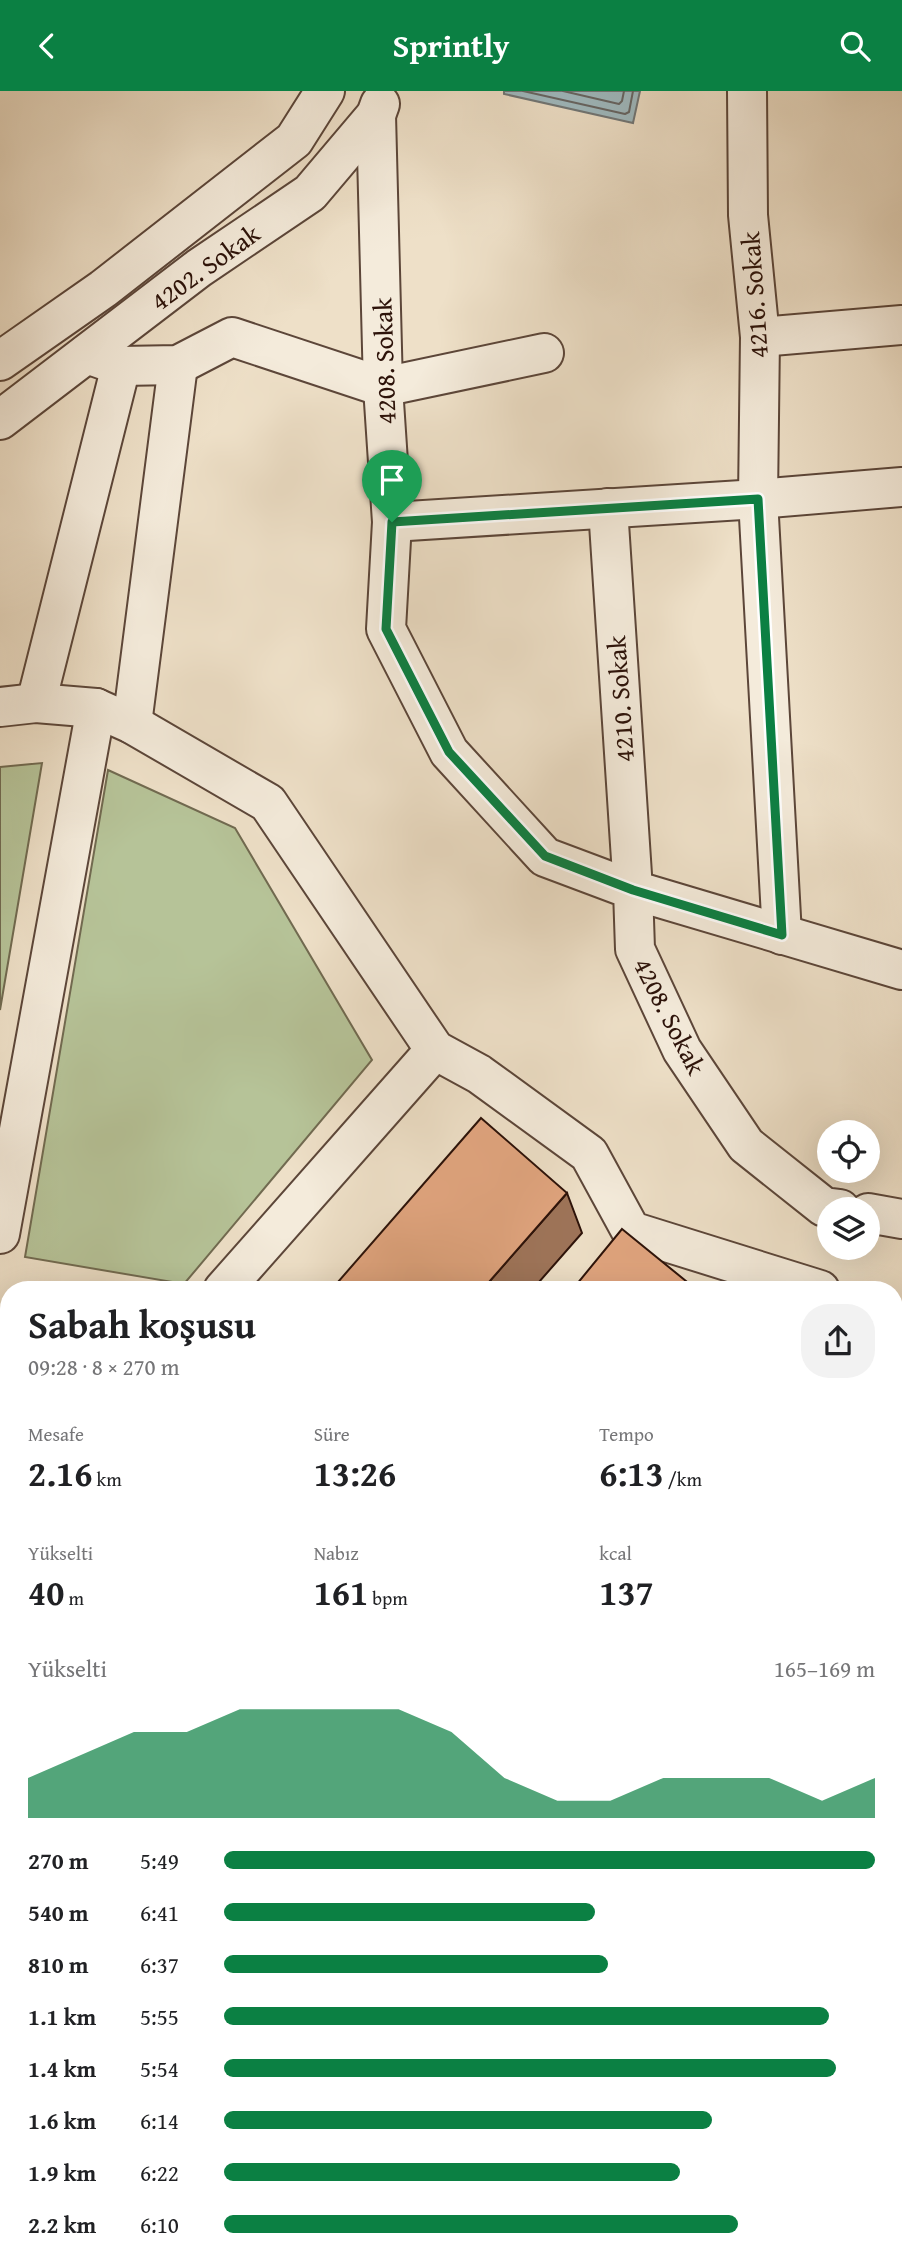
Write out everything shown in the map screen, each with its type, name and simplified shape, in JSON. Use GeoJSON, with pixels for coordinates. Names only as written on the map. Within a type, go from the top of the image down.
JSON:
{"type":"FeatureCollection","features":[{"type":"Feature","properties":{"kind":"street","name":"4202. Sokak"},"geometry":{"type":"LineString","coordinates":[[0,361],[103,289],[294,140],[325,91]]}},
{"type":"Feature","properties":{"kind":"street","name":"4216. Sokak"},"geometry":{"type":"LineString","coordinates":[[747,91],[748,215],[760,337],[758,499],[782,935]]}},
{"type":"Feature","properties":{"kind":"street","name":"4202. Sokak"},"geometry":{"type":"LineString","coordinates":[[0,420],[104,360],[199,268],[310,194],[381,103]]}},
{"type":"Feature","properties":{"kind":"street","name":"4208. Sokak"},"geometry":{"type":"LineString","coordinates":[[381,103],[383,387],[392,522],[386,629],[449,752],[545,856],[633,890],[635,949],[682,1050],[746,1145],[817,1201]]}},
{"type":"Feature","properties":{"kind":"street"},"geometry":{"type":"LineString","coordinates":[[760,337],[902,325]]}},
{"type":"Feature","properties":{"kind":"street"},"geometry":{"type":"LineString","coordinates":[[544,352],[383,387],[232,337],[178,365],[104,360],[18,705],[96,708],[132,724],[268,803],[435,1050],[479,1074],[589,1154],[631,1231],[791,1281]]}},
{"type":"Feature","properties":{"kind":"street"},"geometry":{"type":"LineString","coordinates":[[132,724],[178,365]]}},
{"type":"Feature","properties":{"kind":"street"},"geometry":{"type":"LineString","coordinates":[[392,522],[758,499],[902,487]]}},
{"type":"Feature","properties":{"kind":"street","name":"4210. Sokak"},"geometry":{"type":"LineString","coordinates":[[608,508],[633,890]]}},
{"type":"Feature","properties":{"kind":"street"},"geometry":{"type":"LineString","coordinates":[[0,1234],[96,708]]}},
{"type":"Feature","properties":{"kind":"street"},"geometry":{"type":"LineString","coordinates":[[633,890],[902,969]]}},
{"type":"Feature","properties":{"kind":"street"},"geometry":{"type":"LineString","coordinates":[[231,1281],[435,1050]]}},
{"type":"Feature","properties":{"kind":"street"},"geometry":{"type":"LineString","coordinates":[[880,1215],[902,1219]]}},
{"type":"Feature","properties":{"kind":"green space"},"geometry":{"type":"Polygon","coordinates":[[[42,763],[0,1010],[0,767],[42,763]]]}},
{"type":"Feature","properties":{"kind":"green space"},"geometry":{"type":"Polygon","coordinates":[[[108,770],[235,828],[372,1060],[187,1281],[166,1281],[25,1257],[108,770]]]}},
{"type":"Feature","properties":{"kind":"water"},"geometry":{"type":"Polygon","coordinates":[[[504,91],[640,91],[633,123],[504,94],[504,91]]]}},
{"type":"Feature","properties":{"kind":"building"},"geometry":{"type":"Polygon","coordinates":[[[481,1118],[567,1193],[490,1281],[339,1281],[481,1118]]]}},
{"type":"Feature","properties":{"kind":"building"},"geometry":{"type":"Polygon","coordinates":[[[622,1229],[686,1281],[579,1281],[622,1229]]]}},
{"type":"Feature","properties":{"kind":"route"},"geometry":{"type":"LineString","coordinates":[[758,499],[782,935],[633,890],[545,856],[449,752],[386,629],[392,522],[758,499]]}}]}
